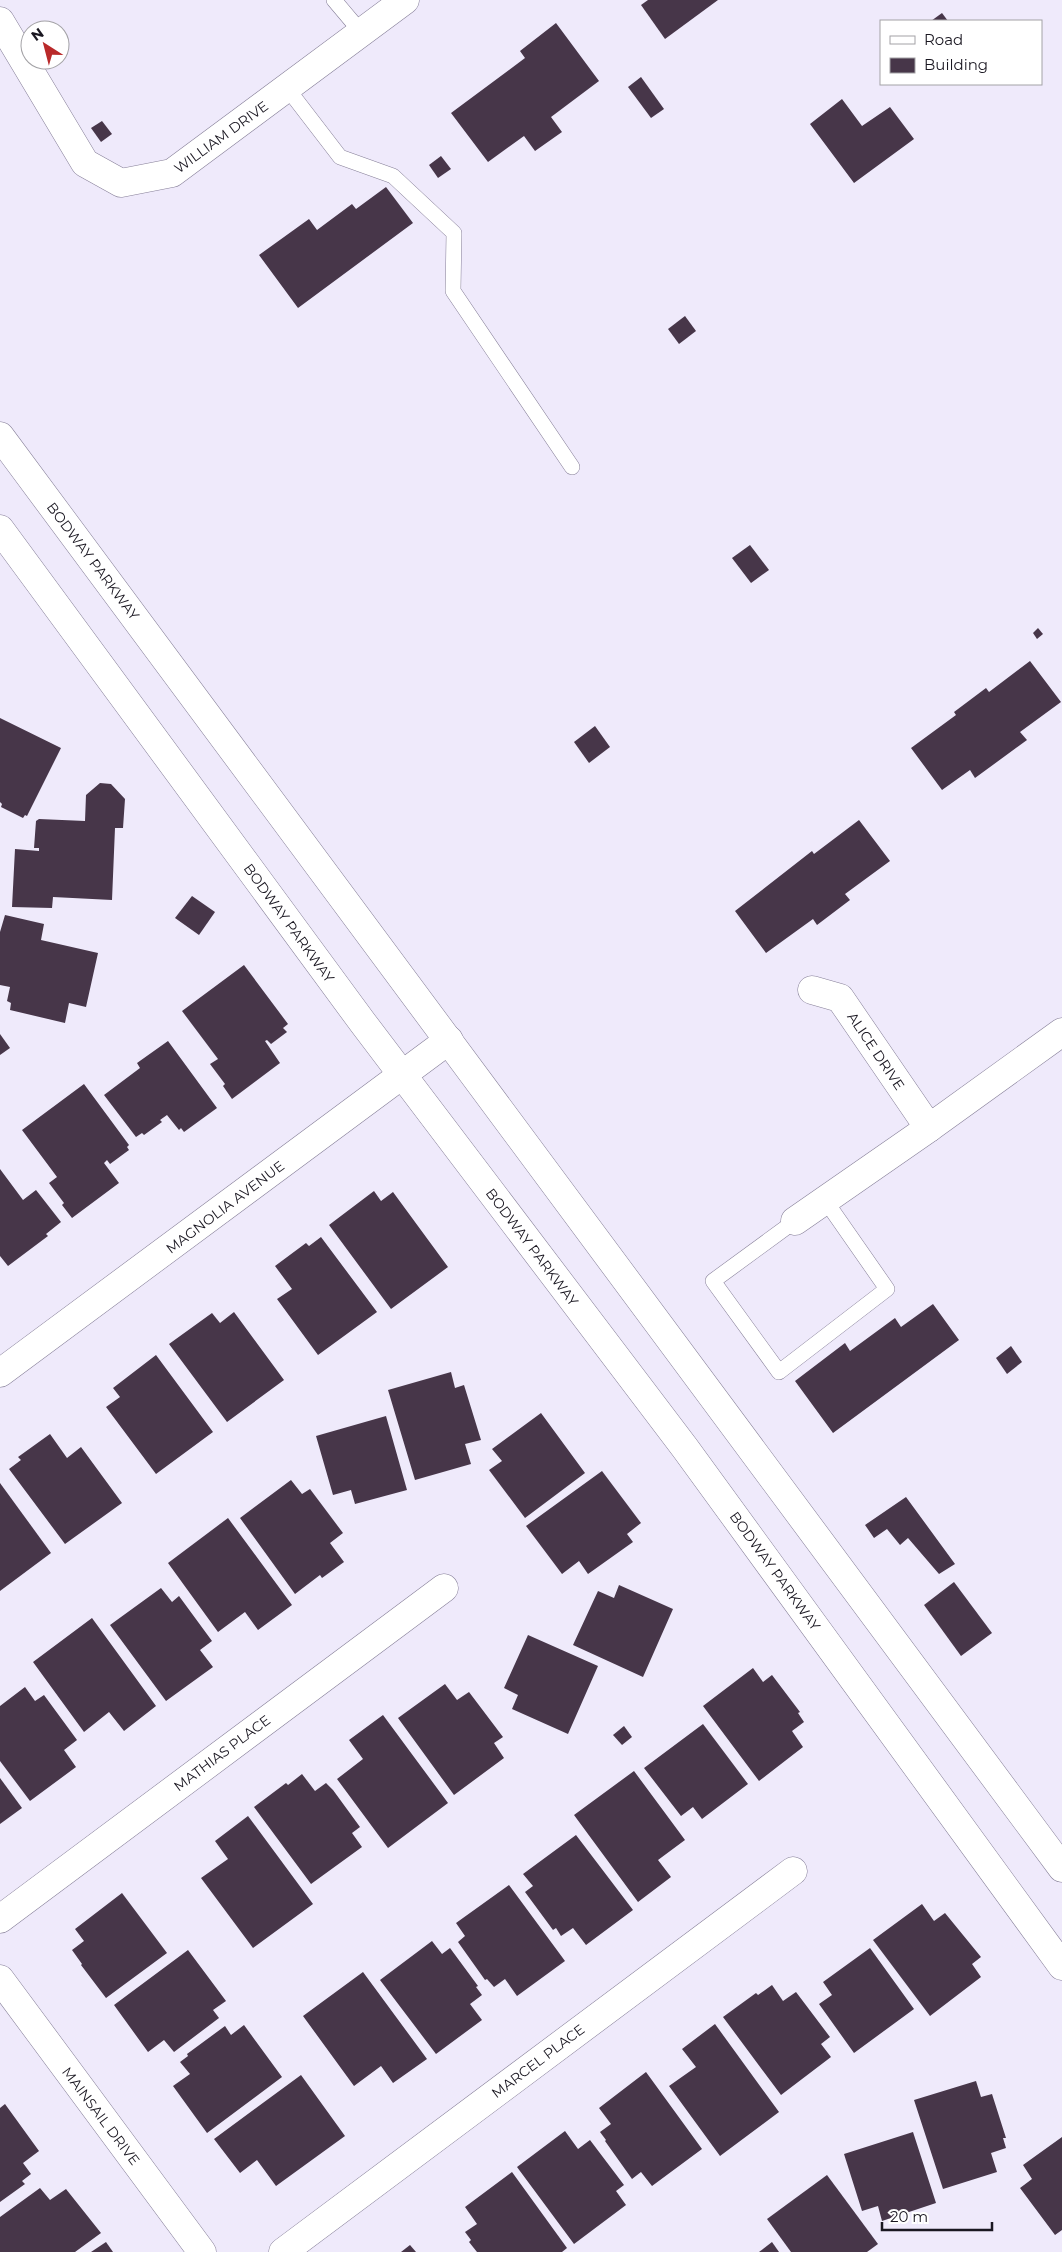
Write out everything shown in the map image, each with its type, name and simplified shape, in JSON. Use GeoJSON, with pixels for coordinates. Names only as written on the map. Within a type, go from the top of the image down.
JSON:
{"type":"FeatureCollection","features":[{"type":"Feature","properties":{"kind":"street","name":"WILLIAM DRIVE"},"geometry":{"type":"LineString","coordinates":[[0,21],[85,163],[122,183],[172,173],[405,0]]}},
{"type":"Feature","properties":{"kind":"street","name":"BODWAY PARKWAY"},"geometry":{"type":"LineString","coordinates":[[0,436],[1062,1868]]}},
{"type":"Feature","properties":{"kind":"street","name":"BODWAY PARKWAY"},"geometry":{"type":"LineString","coordinates":[[0,529],[402,1076],[685,1448],[1062,1966]]}},
{"type":"Feature","properties":{"kind":"street","name":"ALICE DRIVE"},"geometry":{"type":"LineString","coordinates":[[812,990],[840,998],[929,1128]]}},
{"type":"Feature","properties":{"kind":"street"},"geometry":{"type":"LineString","coordinates":[[795,1221],[929,1128],[1062,1032]]}},
{"type":"Feature","properties":{"kind":"street","name":"MAGNOLIA AVENUE"},"geometry":{"type":"LineString","coordinates":[[0,1373],[449,1040]]}},
{"type":"Feature","properties":{"kind":"street","name":"MATHIAS PLACE"},"geometry":{"type":"LineString","coordinates":[[0,1919],[444,1588]]}},
{"type":"Feature","properties":{"kind":"street","name":"MARCEL PLACE"},"geometry":{"type":"LineString","coordinates":[[283,2252],[793,1871]]}},
{"type":"Feature","properties":{"kind":"street","name":"MAINSAIL DRIVE"},"geometry":{"type":"LineString","coordinates":[[0,1980],[202,2252]]}},
{"type":"Feature","properties":{"kind":"lane"},"geometry":{"type":"LineString","coordinates":[[334,0],[361,32]]}},
{"type":"Feature","properties":{"kind":"lane"},"geometry":{"type":"LineString","coordinates":[[287,88],[340,157],[393,176],[454,233],[453,290],[572,467]]}},
{"type":"Feature","properties":{"kind":"lane"},"geometry":{"type":"LineString","coordinates":[[795,1221],[713,1281],[779,1372],[887,1289],[825,1200]]}},
{"type":"Feature","properties":{"kind":"building"},"geometry":{"type":"Polygon","coordinates":[[[648,0],[718,0],[665,39],[641,5],[648,0]]]}},
{"type":"Feature","properties":{"kind":"building"},"geometry":{"type":"Polygon","coordinates":[[[942,13],[947,20],[932,20],[942,13]]]}},
{"type":"Feature","properties":{"kind":"building"},"geometry":{"type":"Polygon","coordinates":[[[556,23],[599,81],[551,117],[562,132],[535,151],[524,136],[488,162],[451,113],[525,58],[520,51],[556,23]]]}},
{"type":"Feature","properties":{"kind":"building"},"geometry":{"type":"Polygon","coordinates":[[[641,77],[664,109],[651,118],[628,87],[641,77]]]}},
{"type":"Feature","properties":{"kind":"building"},"geometry":{"type":"Polygon","coordinates":[[[842,99],[862,126],[890,107],[914,139],[854,183],[810,124],[842,99]]]}},
{"type":"Feature","properties":{"kind":"building"},"geometry":{"type":"Polygon","coordinates":[[[102,121],[112,134],[101,142],[91,128],[102,121]]]}},
{"type":"Feature","properties":{"kind":"building"},"geometry":{"type":"Polygon","coordinates":[[[441,156],[451,169],[438,178],[429,165],[441,156]]]}},
{"type":"Feature","properties":{"kind":"building"},"geometry":{"type":"Polygon","coordinates":[[[386,187],[413,223],[298,308],[259,255],[309,219],[317,230],[352,204],[356,209],[386,187]]]}},
{"type":"Feature","properties":{"kind":"building"},"geometry":{"type":"Polygon","coordinates":[[[685,316],[696,331],[679,344],[668,329],[685,316]]]}},
{"type":"Feature","properties":{"kind":"building"},"geometry":{"type":"Polygon","coordinates":[[[750,545],[769,570],[751,583],[732,558],[750,545]]]}},
{"type":"Feature","properties":{"kind":"building"},"geometry":{"type":"Polygon","coordinates":[[[1038,628],[1043,634],[1037,639],[1033,633],[1038,628]]]}},
{"type":"Feature","properties":{"kind":"building"},"geometry":{"type":"Polygon","coordinates":[[[1030,661],[1061,702],[1020,732],[1027,740],[975,778],[970,770],[942,790],[911,748],[956,715],[954,712],[986,688],[989,692],[1030,661]]]}},
{"type":"Feature","properties":{"kind":"building"},"geometry":{"type":"Polygon","coordinates":[[[0,718],[61,748],[27,816],[25,815],[23,818],[1,807],[0,718]]]}},
{"type":"Feature","properties":{"kind":"building"},"geometry":{"type":"Polygon","coordinates":[[[595,726],[610,747],[589,763],[574,742],[595,726]]]}},
{"type":"Feature","properties":{"kind":"building"},"geometry":{"type":"Polygon","coordinates":[[[100,783],[111,784],[125,799],[123,828],[115,828],[112,900],[53,897],[52,908],[12,907],[15,849],[39,851],[39,848],[34,848],[36,821],[39,819],[85,821],[86,795],[100,783]]]}},
{"type":"Feature","properties":{"kind":"building"},"geometry":{"type":"Polygon","coordinates":[[[859,820],[890,861],[845,894],[850,900],[817,925],[813,919],[766,953],[735,911],[812,851],[814,854],[859,820]]]}},
{"type":"Feature","properties":{"kind":"building"},"geometry":{"type":"Polygon","coordinates":[[[192,896],[215,912],[199,935],[175,918],[192,896]]]}},
{"type":"Feature","properties":{"kind":"building"},"geometry":{"type":"Polygon","coordinates":[[[5,915],[44,924],[41,940],[98,953],[86,1007],[69,1003],[65,1023],[10,1010],[11,1003],[7,1001],[10,987],[0,985],[0,932],[5,915]]]}},
{"type":"Feature","properties":{"kind":"building"},"geometry":{"type":"Polygon","coordinates":[[[244,965],[288,1024],[283,1028],[287,1032],[271,1044],[267,1040],[265,1041],[280,1063],[232,1099],[223,1086],[225,1084],[210,1064],[218,1059],[182,1011],[244,965]]]}},
{"type":"Feature","properties":{"kind":"building"},"geometry":{"type":"Polygon","coordinates":[[[0,1034],[10,1048],[0,1055],[0,1034]]]}},
{"type":"Feature","properties":{"kind":"building"},"geometry":{"type":"Polygon","coordinates":[[[168,1041],[217,1108],[184,1132],[181,1128],[179,1130],[167,1115],[160,1120],[162,1122],[144,1135],[142,1133],[136,1137],[104,1095],[140,1068],[137,1063],[168,1041]]]}},
{"type":"Feature","properties":{"kind":"building"},"geometry":{"type":"Polygon","coordinates":[[[84,1084],[129,1145],[127,1147],[129,1150],[110,1164],[107,1160],[104,1163],[119,1183],[72,1218],[62,1205],[64,1203],[49,1183],[57,1177],[22,1130],[84,1084]]]}},
{"type":"Feature","properties":{"kind":"building"},"geometry":{"type":"Polygon","coordinates":[[[0,1169],[23,1200],[36,1190],[61,1222],[46,1234],[48,1236],[8,1266],[0,1256],[0,1169]]]}},
{"type":"Feature","properties":{"kind":"building"},"geometry":{"type":"Polygon","coordinates":[[[374,1191],[381,1201],[393,1192],[448,1267],[391,1309],[329,1225],[374,1191]]]}},
{"type":"Feature","properties":{"kind":"building"},"geometry":{"type":"Polygon","coordinates":[[[321,1237],[377,1312],[318,1355],[277,1299],[292,1289],[275,1266],[306,1243],[309,1246],[321,1237]]]}},
{"type":"Feature","properties":{"kind":"building"},"geometry":{"type":"Polygon","coordinates":[[[933,1304],[959,1340],[833,1433],[795,1381],[845,1343],[850,1351],[895,1318],[901,1327],[933,1304]]]}},
{"type":"Feature","properties":{"kind":"building"},"geometry":{"type":"Polygon","coordinates":[[[234,1312],[284,1380],[227,1422],[169,1344],[212,1313],[220,1323],[234,1312]]]}},
{"type":"Feature","properties":{"kind":"building"},"geometry":{"type":"Polygon","coordinates":[[[1011,1346],[1022,1362],[1007,1374],[996,1358],[1011,1346]]]}},
{"type":"Feature","properties":{"kind":"building"},"geometry":{"type":"Polygon","coordinates":[[[156,1355],[213,1432],[156,1474],[106,1407],[120,1397],[113,1388],[156,1355]]]}},
{"type":"Feature","properties":{"kind":"building"},"geometry":{"type":"Polygon","coordinates":[[[451,1372],[455,1388],[464,1385],[481,1440],[465,1444],[471,1464],[415,1480],[388,1390],[451,1372]]]}},
{"type":"Feature","properties":{"kind":"building"},"geometry":{"type":"Polygon","coordinates":[[[541,1413],[585,1473],[525,1518],[489,1470],[502,1461],[492,1449],[541,1413]]]}},
{"type":"Feature","properties":{"kind":"building"},"geometry":{"type":"Polygon","coordinates":[[[386,1416],[407,1490],[355,1504],[351,1490],[333,1495],[316,1436],[386,1416]]]}},
{"type":"Feature","properties":{"kind":"building"},"geometry":{"type":"Polygon","coordinates":[[[50,1434],[67,1458],[81,1447],[122,1503],[65,1544],[9,1469],[21,1460],[18,1457],[50,1434]]]}},
{"type":"Feature","properties":{"kind":"building"},"geometry":{"type":"Polygon","coordinates":[[[602,1471],[641,1523],[627,1534],[633,1542],[588,1574],[579,1561],[562,1574],[526,1526],[602,1471]]]}},
{"type":"Feature","properties":{"kind":"building"},"geometry":{"type":"Polygon","coordinates":[[[291,1480],[302,1494],[310,1489],[343,1533],[330,1543],[344,1562],[322,1578],[320,1575],[295,1594],[240,1518],[291,1480]]]}},
{"type":"Feature","properties":{"kind":"building"},"geometry":{"type":"Polygon","coordinates":[[[0,1483],[51,1553],[0,1591],[0,1483]]]}},
{"type":"Feature","properties":{"kind":"building"},"geometry":{"type":"Polygon","coordinates":[[[906,1497],[955,1564],[939,1574],[908,1538],[900,1545],[887,1529],[874,1538],[865,1525],[906,1497]]]}},
{"type":"Feature","properties":{"kind":"building"},"geometry":{"type":"Polygon","coordinates":[[[228,1518],[292,1605],[258,1630],[245,1612],[218,1632],[168,1563],[228,1518]]]}},
{"type":"Feature","properties":{"kind":"building"},"geometry":{"type":"Polygon","coordinates":[[[954,1582],[992,1633],[961,1656],[924,1605],[954,1582]]]}},
{"type":"Feature","properties":{"kind":"building"},"geometry":{"type":"Polygon","coordinates":[[[619,1585],[673,1609],[643,1677],[573,1645],[598,1591],[614,1598],[619,1585]]]}},
{"type":"Feature","properties":{"kind":"building"},"geometry":{"type":"Polygon","coordinates":[[[161,1588],[172,1602],[179,1596],[212,1641],[200,1650],[213,1667],[166,1701],[110,1625],[161,1588]]]}},
{"type":"Feature","properties":{"kind":"building"},"geometry":{"type":"Polygon","coordinates":[[[92,1618],[156,1706],[124,1731],[109,1712],[84,1732],[33,1662],[92,1618]]]}},
{"type":"Feature","properties":{"kind":"building"},"geometry":{"type":"Polygon","coordinates":[[[528,1635],[598,1666],[568,1734],[512,1709],[518,1695],[504,1688],[528,1635]]]}},
{"type":"Feature","properties":{"kind":"building"},"geometry":{"type":"Polygon","coordinates":[[[753,1668],[763,1682],[772,1675],[800,1712],[798,1713],[804,1722],[792,1731],[803,1747],[759,1781],[703,1706],[753,1668]]]}},
{"type":"Feature","properties":{"kind":"building"},"geometry":{"type":"Polygon","coordinates":[[[445,1684],[457,1700],[469,1692],[503,1737],[494,1743],[504,1758],[454,1795],[398,1718],[445,1684]]]}},
{"type":"Feature","properties":{"kind":"building"},"geometry":{"type":"Polygon","coordinates":[[[25,1687],[35,1701],[44,1695],[77,1740],[64,1750],[76,1767],[30,1801],[0,1761],[0,1706],[25,1687]]]}},
{"type":"Feature","properties":{"kind":"building"},"geometry":{"type":"Polygon","coordinates":[[[383,1715],[448,1803],[388,1848],[337,1779],[363,1759],[349,1740],[383,1715]]]}},
{"type":"Feature","properties":{"kind":"building"},"geometry":{"type":"Polygon","coordinates":[[[703,1724],[748,1784],[702,1819],[693,1807],[681,1816],[644,1768],[703,1724]]]}},
{"type":"Feature","properties":{"kind":"building"},"geometry":{"type":"Polygon","coordinates":[[[624,1726],[632,1737],[622,1745],[613,1735],[624,1726]]]}},
{"type":"Feature","properties":{"kind":"building"},"geometry":{"type":"Polygon","coordinates":[[[634,1771],[685,1840],[658,1860],[671,1877],[638,1902],[574,1815],[634,1771]]]}},
{"type":"Feature","properties":{"kind":"building"},"geometry":{"type":"Polygon","coordinates":[[[302,1774],[315,1791],[326,1783],[333,1790],[360,1827],[352,1833],[362,1847],[311,1884],[254,1807],[286,1783],[288,1785],[302,1774]]]}},
{"type":"Feature","properties":{"kind":"building"},"geometry":{"type":"Polygon","coordinates":[[[0,1778],[22,1808],[0,1824],[0,1778]]]}},
{"type":"Feature","properties":{"kind":"building"},"geometry":{"type":"Polygon","coordinates":[[[248,1816],[313,1904],[253,1948],[201,1878],[228,1859],[215,1841],[248,1816]]]}},
{"type":"Feature","properties":{"kind":"building"},"geometry":{"type":"Polygon","coordinates":[[[576,1835],[633,1910],[586,1945],[573,1928],[561,1936],[556,1928],[553,1930],[525,1892],[533,1886],[523,1874],[576,1835]]]}},
{"type":"Feature","properties":{"kind":"building"},"geometry":{"type":"Polygon","coordinates":[[[509,1885],[565,1961],[517,1996],[505,1979],[494,1987],[487,1979],[485,1980],[458,1942],[465,1936],[456,1923],[509,1885]]]}},
{"type":"Feature","properties":{"kind":"building"},"geometry":{"type":"Polygon","coordinates":[[[122,1893],[167,1953],[106,1998],[72,1950],[84,1941],[75,1929],[122,1893]]]}},
{"type":"Feature","properties":{"kind":"building"},"geometry":{"type":"Polygon","coordinates":[[[922,1904],[934,1921],[945,1913],[981,1957],[972,1964],[981,1977],[930,2016],[873,1940],[922,1904]]]}},
{"type":"Feature","properties":{"kind":"building"},"geometry":{"type":"Polygon","coordinates":[[[432,1941],[442,1954],[450,1948],[478,1986],[476,1987],[482,1995],[470,2004],[482,2020],[436,2054],[380,1980],[432,1941]]]}},
{"type":"Feature","properties":{"kind":"building"},"geometry":{"type":"Polygon","coordinates":[[[870,1948],[914,2009],[854,2053],[819,2004],[832,1995],[823,1982],[870,1948]]]}},
{"type":"Feature","properties":{"kind":"building"},"geometry":{"type":"Polygon","coordinates":[[[188,1950],[226,2001],[213,2010],[219,2018],[174,2052],[164,2040],[148,2052],[114,2005],[188,1950]]]}},
{"type":"Feature","properties":{"kind":"building"},"geometry":{"type":"Polygon","coordinates":[[[363,1972],[427,2059],[393,2083],[381,2066],[354,2086],[303,2016],[363,1972]]]}},
{"type":"Feature","properties":{"kind":"building"},"geometry":{"type":"Polygon","coordinates":[[[772,1985],[783,2001],[796,1992],[830,2037],[821,2044],[831,2057],[781,2095],[723,2017],[756,1993],[758,1995],[772,1985]]]}},
{"type":"Feature","properties":{"kind":"building"},"geometry":{"type":"Polygon","coordinates":[[[715,2024],[779,2112],[720,2156],[669,2086],[696,2067],[682,2049],[715,2024]]]}},
{"type":"Feature","properties":{"kind":"building"},"geometry":{"type":"Polygon","coordinates":[[[244,2025],[282,2077],[207,2133],[173,2086],[190,2074],[180,2062],[188,2056],[187,2054],[225,2026],[231,2035],[244,2025]]]}},
{"type":"Feature","properties":{"kind":"building"},"geometry":{"type":"Polygon","coordinates":[[[646,2072],[702,2149],[652,2186],[641,2172],[632,2179],[600,2132],[611,2124],[599,2108],[646,2072]]]}},
{"type":"Feature","properties":{"kind":"building"},"geometry":{"type":"Polygon","coordinates":[[[301,2075],[345,2136],[276,2186],[257,2160],[240,2173],[214,2139],[301,2075]]]}},
{"type":"Feature","properties":{"kind":"building"},"geometry":{"type":"Polygon","coordinates":[[[976,2081],[981,2097],[992,2094],[1006,2138],[1003,2138],[1006,2148],[991,2153],[997,2172],[943,2189],[914,2100],[976,2081]]]}},
{"type":"Feature","properties":{"kind":"building"},"geometry":{"type":"Polygon","coordinates":[[[5,2104],[39,2151],[23,2163],[31,2174],[22,2181],[25,2184],[0,2202],[0,2108],[5,2104]]]}},
{"type":"Feature","properties":{"kind":"building"},"geometry":{"type":"Polygon","coordinates":[[[565,2131],[578,2149],[590,2140],[624,2185],[616,2191],[626,2205],[574,2244],[517,2167],[565,2131]]]}},
{"type":"Feature","properties":{"kind":"building"},"geometry":{"type":"Polygon","coordinates":[[[913,2132],[936,2203],[882,2221],[878,2206],[862,2211],[844,2154],[913,2132]]]}},
{"type":"Feature","properties":{"kind":"building"},"geometry":{"type":"Polygon","coordinates":[[[1062,2137],[1062,2230],[1055,2235],[1020,2188],[1032,2179],[1023,2165],[1062,2137]]]}},
{"type":"Feature","properties":{"kind":"building"},"geometry":{"type":"Polygon","coordinates":[[[512,2172],[567,2248],[562,2252],[477,2252],[469,2242],[471,2240],[465,2232],[477,2224],[465,2207],[512,2172]]]}},
{"type":"Feature","properties":{"kind":"building"},"geometry":{"type":"Polygon","coordinates":[[[827,2175],[878,2244],[867,2252],[791,2252],[767,2219],[827,2175]]]}},
{"type":"Feature","properties":{"kind":"building"},"geometry":{"type":"Polygon","coordinates":[[[40,2188],[50,2200],[66,2189],[101,2233],[75,2252],[0,2252],[0,2217],[40,2188]]]}},
{"type":"Feature","properties":{"kind":"building"},"geometry":{"type":"Polygon","coordinates":[[[106,2242],[113,2252],[91,2252],[106,2242]]]}},
{"type":"Feature","properties":{"kind":"building"},"geometry":{"type":"Polygon","coordinates":[[[772,2242],[779,2252],[759,2252],[772,2242]]]}},
{"type":"Feature","properties":{"kind":"building"},"geometry":{"type":"Polygon","coordinates":[[[410,2245],[416,2252],[401,2252],[410,2245]]]}}]}
